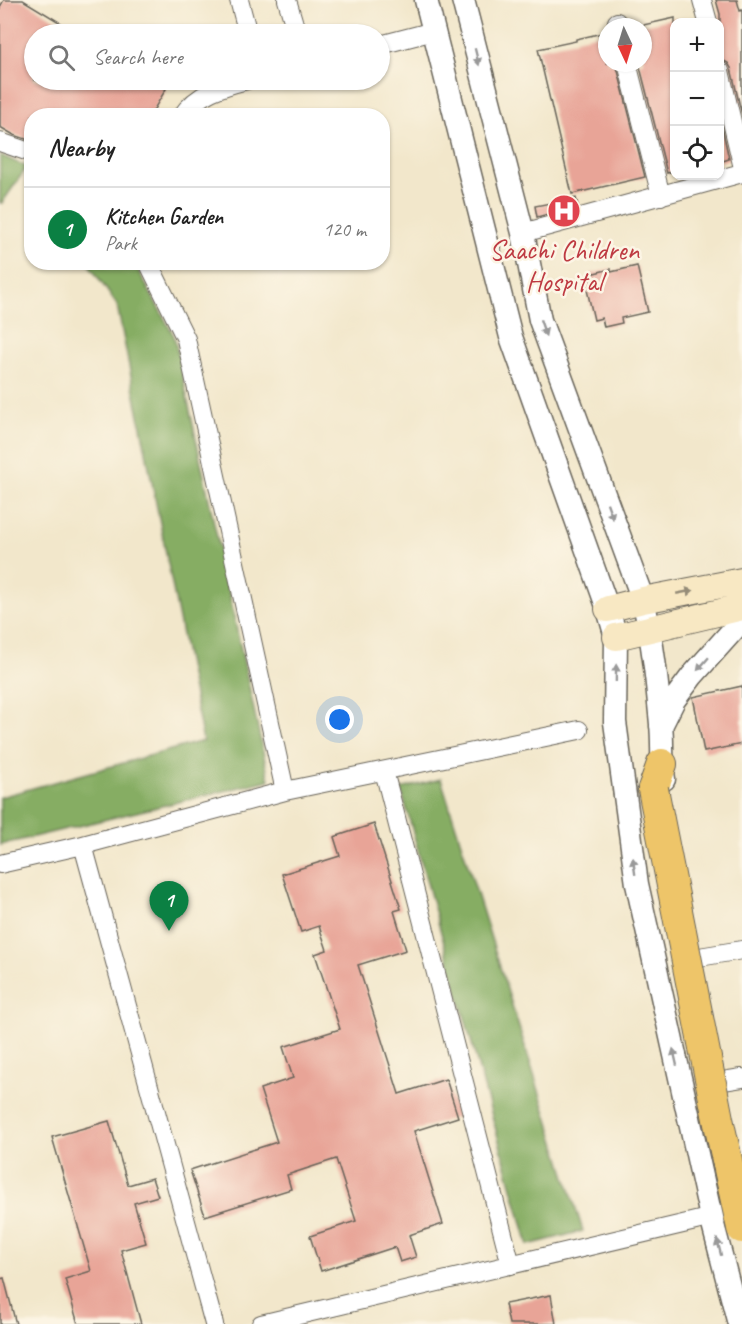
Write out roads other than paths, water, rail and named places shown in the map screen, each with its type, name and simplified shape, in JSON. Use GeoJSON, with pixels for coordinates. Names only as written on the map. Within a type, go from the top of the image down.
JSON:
{"type":"FeatureCollection","features":[{"type":"Feature","properties":{"kind":"highway"},"geometry":{"type":"LineString","coordinates":[[657,776],[718,1119],[742,1228]]}},
{"type":"Feature","properties":{"kind":"main road"},"geometry":{"type":"LineString","coordinates":[[608,609],[736,580]]}},
{"type":"Feature","properties":{"kind":"main road"},"geometry":{"type":"LineString","coordinates":[[616,637],[742,607]]}},
{"type":"Feature","properties":{"kind":"street"},"geometry":{"type":"LineString","coordinates":[[239,0],[245,24]]}},
{"type":"Feature","properties":{"kind":"street"},"geometry":{"type":"LineString","coordinates":[[287,0],[294,24]]}},
{"type":"Feature","properties":{"kind":"street"},"geometry":{"type":"LineString","coordinates":[[426,0],[511,337],[616,637],[615,722],[637,884],[711,1217],[739,1324]]}},
{"type":"Feature","properties":{"kind":"street"},"geometry":{"type":"LineString","coordinates":[[463,0],[523,233],[540,320],[643,600],[650,629],[661,726],[657,776],[699,957],[733,1080],[742,1163]]}},
{"type":"Feature","properties":{"kind":"street"},"geometry":{"type":"LineString","coordinates":[[702,0],[707,18]]}},
{"type":"Feature","properties":{"kind":"street"},"geometry":{"type":"LineString","coordinates":[[390,42],[434,31]]}},
{"type":"Feature","properties":{"kind":"street"},"geometry":{"type":"LineString","coordinates":[[629,72],[661,195]]}},
{"type":"Feature","properties":{"kind":"street"},"geometry":{"type":"LineString","coordinates":[[720,72],[742,164]]}},
{"type":"Feature","properties":{"kind":"street"},"geometry":{"type":"LineString","coordinates":[[188,108],[200,97],[215,90]]}},
{"type":"Feature","properties":{"kind":"street"},"geometry":{"type":"LineString","coordinates":[[455,113],[489,103]]}},
{"type":"Feature","properties":{"kind":"street"},"geometry":{"type":"LineString","coordinates":[[0,142],[24,150]]}},
{"type":"Feature","properties":{"kind":"street"},"geometry":{"type":"LineString","coordinates":[[523,233],[742,173]]}},
{"type":"Feature","properties":{"kind":"street"},"geometry":{"type":"LineString","coordinates":[[152,270],[186,339],[285,791]]}},
{"type":"Feature","properties":{"kind":"street"},"geometry":{"type":"LineString","coordinates":[[568,497],[601,486]]}},
{"type":"Feature","properties":{"kind":"street"},"geometry":{"type":"LineString","coordinates":[[661,726],[674,700],[692,676],[742,620]]}},
{"type":"Feature","properties":{"kind":"street"},"geometry":{"type":"LineString","coordinates":[[0,864],[83,845],[285,791],[579,730]]}},
{"type":"Feature","properties":{"kind":"street"},"geometry":{"type":"LineString","coordinates":[[384,771],[511,1265]]}},
{"type":"Feature","properties":{"kind":"street"},"geometry":{"type":"LineString","coordinates":[[83,845],[214,1324]]}},
{"type":"Feature","properties":{"kind":"street"},"geometry":{"type":"LineString","coordinates":[[699,957],[742,950]]}},
{"type":"Feature","properties":{"kind":"street"},"geometry":{"type":"LineString","coordinates":[[261,1324],[742,1210]]}},
{"type":"Feature","properties":{"kind":"street"},"geometry":{"type":"LineString","coordinates":[[729,1287],[733,1324]]}},
{"type":"Feature","properties":{"kind":"place","name":"Saachi Children Hospital"},"geometry":{"type":"Point","coordinates":[564,211]}},
{"type":"Feature","properties":{"kind":"place","name":"Kitchen Garden"},"geometry":{"type":"Point","coordinates":[169,931]}}]}
